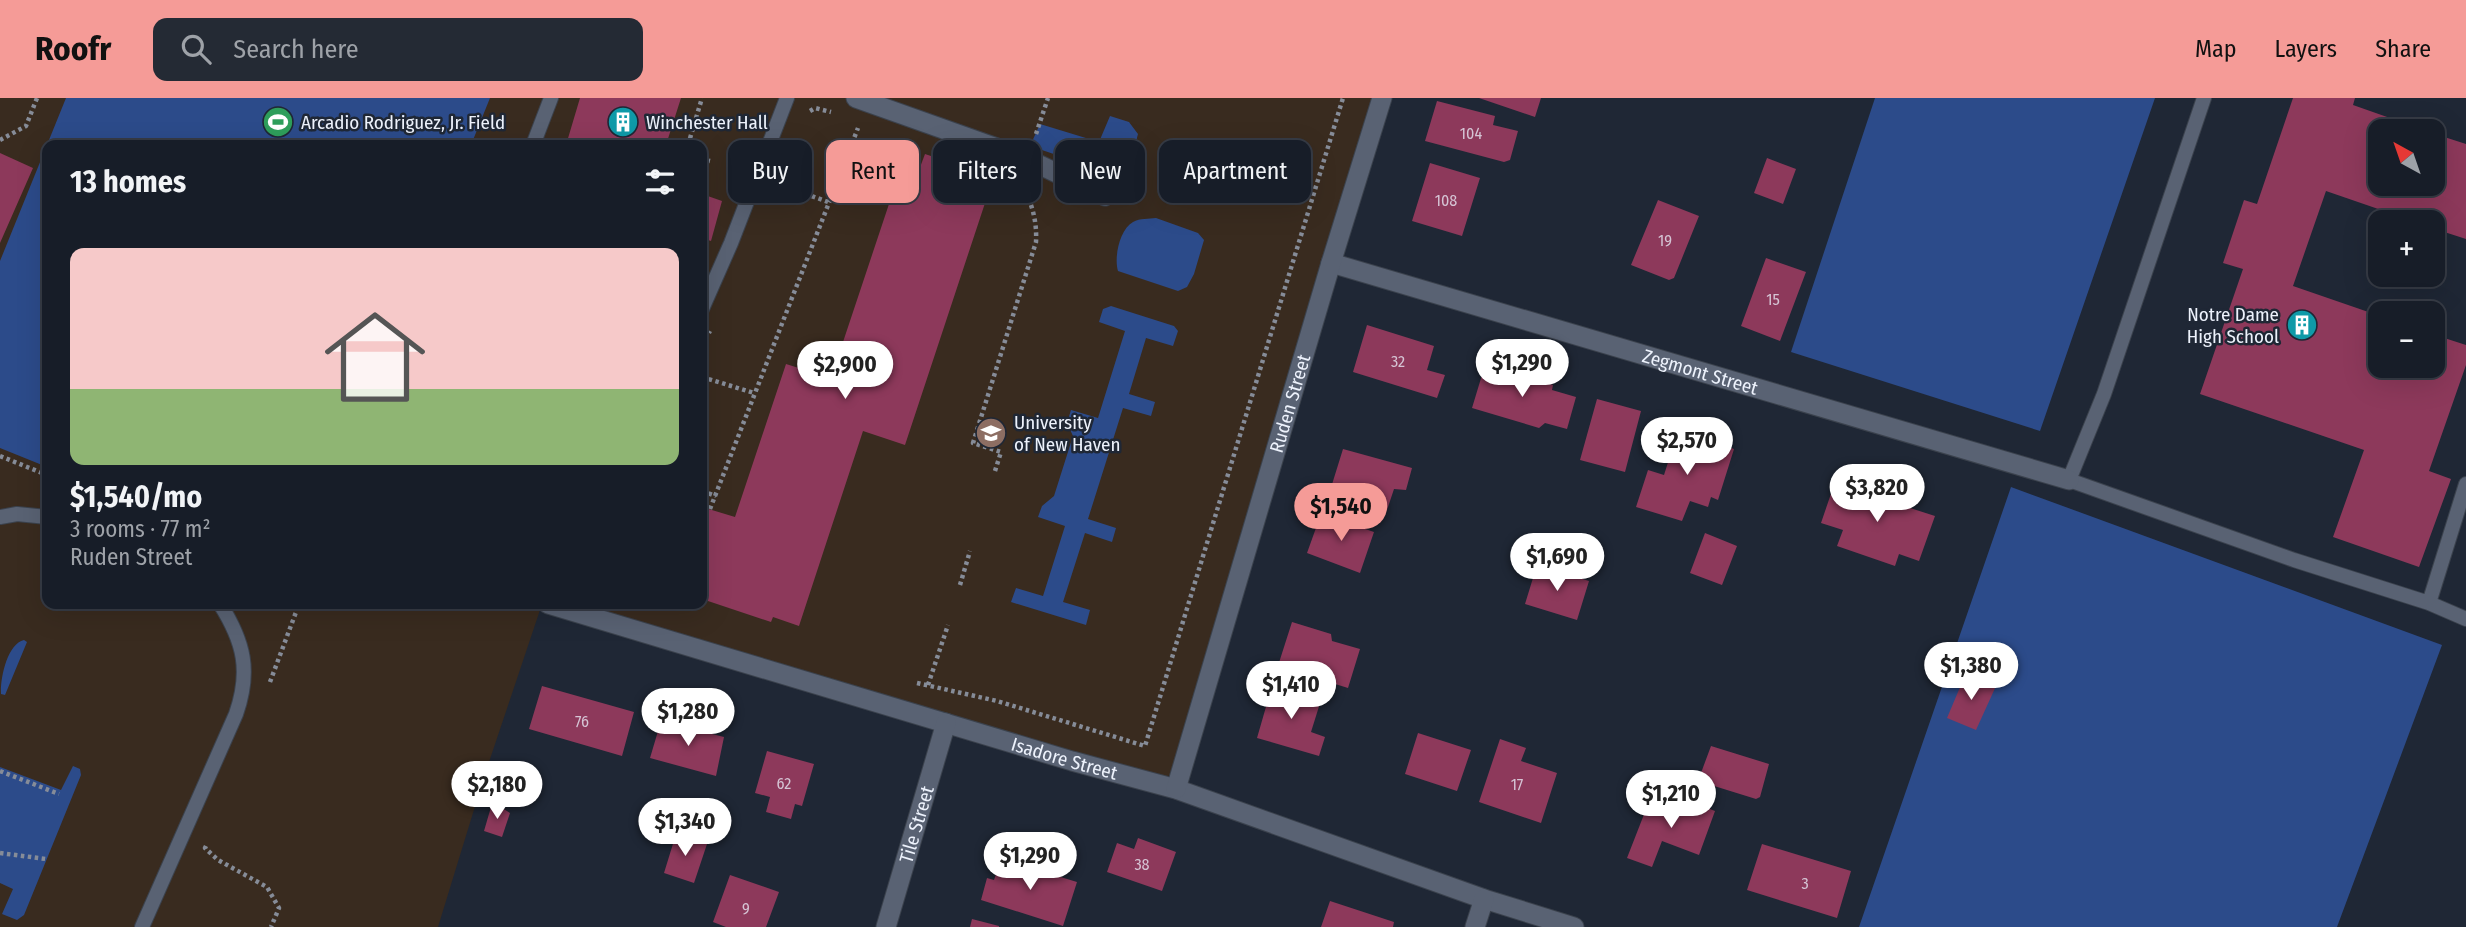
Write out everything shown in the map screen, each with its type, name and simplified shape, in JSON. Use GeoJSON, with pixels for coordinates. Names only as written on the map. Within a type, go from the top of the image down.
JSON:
{"type":"FeatureCollection","features":[{"type":"Feature","properties":{"kind":"street"},"geometry":{"type":"LineString","coordinates":[[856,98],[1025,158],[1055,172]]}},
{"type":"Feature","properties":{"kind":"street","name":"Ruden Street"},"geometry":{"type":"LineString","coordinates":[[1176,789],[1382,98]]}},
{"type":"Feature","properties":{"kind":"street","name":"Zegmont Street"},"geometry":{"type":"LineString","coordinates":[[1331,263],[2068,480]]}},
{"type":"Feature","properties":{"kind":"street","name":"Isadore Street"},"geometry":{"type":"LineString","coordinates":[[565,609],[1072,761],[1176,789],[1484,899],[1574,927]]}},
{"type":"Feature","properties":{"kind":"street","name":"Tile Street"},"geometry":{"type":"LineString","coordinates":[[886,927],[946,723]]}},
{"type":"Feature","properties":{"kind":"street"},"geometry":{"type":"LineString","coordinates":[[1475,927],[1484,899]]}},
{"type":"Feature","properties":{"kind":"lane"},"geometry":{"type":"LineString","coordinates":[[535,140],[551,98]]}},
{"type":"Feature","properties":{"kind":"lane"},"geometry":{"type":"LineString","coordinates":[[707,298],[787,98]]}},
{"type":"Feature","properties":{"kind":"lane"},"geometry":{"type":"LineString","coordinates":[[2204,98],[2104,394],[2068,480],[2294,561],[2429,603],[2466,619]]}},
{"type":"Feature","properties":{"kind":"lane"},"geometry":{"type":"LineString","coordinates":[[2429,603],[2466,484]]}},
{"type":"Feature","properties":{"kind":"lane"},"geometry":{"type":"LineString","coordinates":[[0,517],[17,514],[42,516]]}},
{"type":"Feature","properties":{"kind":"lane"},"geometry":{"type":"LineString","coordinates":[[142,927],[244,691],[246,676],[242,653],[233,624],[223,609]]}},
{"type":"Feature","properties":{"kind":"path"},"geometry":{"type":"LineString","coordinates":[[0,140],[26,126],[37,98]]}},
{"type":"Feature","properties":{"kind":"path"},"geometry":{"type":"LineString","coordinates":[[689,140],[702,98]]}},
{"type":"Feature","properties":{"kind":"path"},"geometry":{"type":"LineString","coordinates":[[1040,124],[1048,98]]}},
{"type":"Feature","properties":{"kind":"path"},"geometry":{"type":"LineString","coordinates":[[948,625],[928,685],[997,701],[1145,746],[1343,98]]}},
{"type":"Feature","properties":{"kind":"path"},"geometry":{"type":"LineString","coordinates":[[807,114],[815,108],[840,114]]}},
{"type":"Feature","properties":{"kind":"path"},"geometry":{"type":"LineString","coordinates":[[852,140],[860,121]]}},
{"type":"Feature","properties":{"kind":"path"},"geometry":{"type":"LineString","coordinates":[[710,509],[828,203]]}},
{"type":"Feature","properties":{"kind":"path"},"geometry":{"type":"LineString","coordinates":[[995,471],[1001,452],[973,443],[1036,242],[1037,227],[1029,203]]}},
{"type":"Feature","properties":{"kind":"path"},"geometry":{"type":"LineString","coordinates":[[707,335],[714,322]]}},
{"type":"Feature","properties":{"kind":"path"},"geometry":{"type":"LineString","coordinates":[[707,379],[754,393]]}},
{"type":"Feature","properties":{"kind":"path"},"geometry":{"type":"LineString","coordinates":[[0,456],[42,473]]}},
{"type":"Feature","properties":{"kind":"path"},"geometry":{"type":"LineString","coordinates":[[707,493],[716,496]]}},
{"type":"Feature","properties":{"kind":"path"},"geometry":{"type":"LineString","coordinates":[[960,584],[970,551]]}},
{"type":"Feature","properties":{"kind":"path"},"geometry":{"type":"LineString","coordinates":[[268,688],[297,609]]}},
{"type":"Feature","properties":{"kind":"path"},"geometry":{"type":"LineString","coordinates":[[0,771],[58,794]]}},
{"type":"Feature","properties":{"kind":"path"},"geometry":{"type":"LineString","coordinates":[[209,836],[205,848],[218,859],[267,887],[279,908],[271,927]]}},
{"type":"Feature","properties":{"kind":"path"},"geometry":{"type":"LineString","coordinates":[[0,853],[46,859]]}},
{"type":"Feature","properties":{"kind":"shaded area","name":"University of New Haven"},"geometry":{"type":"Polygon","coordinates":[[[0,98],[1382,98],[1176,789],[565,609],[707,609],[707,140],[42,140],[42,609],[540,609],[484,777],[438,927],[0,927],[0,98]]]}},
{"type":"Feature","properties":{"kind":"shaded area"},"geometry":{"type":"Polygon","coordinates":[[[66,98],[490,98],[473,140],[49,140],[66,98]]]}},
{"type":"Feature","properties":{"kind":"shaded area"},"geometry":{"type":"Polygon","coordinates":[[[1875,98],[2155,98],[2040,431],[1791,352],[1875,98]]]}},
{"type":"Feature","properties":{"kind":"shaded area"},"geometry":{"type":"Polygon","coordinates":[[[1110,116],[1129,122],[1138,134],[1137,140],[1100,140],[1110,116]]]}},
{"type":"Feature","properties":{"kind":"shaded area"},"geometry":{"type":"Polygon","coordinates":[[[1040,124],[1092,140],[1055,140],[1055,154],[1041,150],[1041,140],[1033,140],[1040,124]]]}},
{"type":"Feature","properties":{"kind":"shaded area"},"geometry":{"type":"Polygon","coordinates":[[[42,157],[42,465],[0,448],[0,261],[42,157]]]}},
{"type":"Feature","properties":{"kind":"shaded area"},"geometry":{"type":"Polygon","coordinates":[[[1156,218],[1198,233],[1204,240],[1194,274],[1187,287],[1178,291],[1118,271],[1117,252],[1124,231],[1136,221],[1156,218]]]}},
{"type":"Feature","properties":{"kind":"shaded area"},"geometry":{"type":"Polygon","coordinates":[[[1111,306],[1174,326],[1178,331],[1173,346],[1146,338],[1129,394],[1155,402],[1151,416],[1123,408],[1088,519],[1116,528],[1112,542],[1085,533],[1063,602],[1090,610],[1086,625],[1011,602],[1016,588],[1043,596],[1065,526],[1038,517],[1042,506],[1054,496],[1073,436],[1067,423],[1071,410],[1098,418],[1125,331],[1099,322],[1103,309],[1111,306]]]}},
{"type":"Feature","properties":{"kind":"shaded area"},"geometry":{"type":"Polygon","coordinates":[[[2011,487],[2442,645],[2337,927],[1859,927],[2011,487]]]}},
{"type":"Feature","properties":{"kind":"shaded area"},"geometry":{"type":"Polygon","coordinates":[[[24,640],[27,642],[5,695],[1,694],[3,671],[9,655],[18,643],[24,640]]]}},
{"type":"Feature","properties":{"kind":"shaded area"},"geometry":{"type":"Polygon","coordinates":[[[73,766],[80,769],[81,775],[24,915],[17,920],[2,914],[13,889],[0,883],[0,767],[61,790],[73,766]]]}},
{"type":"Feature","properties":{"kind":"building","name":"Winchester Hall"},"geometry":{"type":"Polygon","coordinates":[[[580,98],[681,98],[668,140],[567,140],[580,98]]]}},
{"type":"Feature","properties":{"kind":"building"},"geometry":{"type":"Polygon","coordinates":[[[1479,98],[1541,98],[1535,117],[1479,98]]]}},
{"type":"Feature","properties":{"kind":"building","name":"Notre Dame High School"},"geometry":{"type":"Polygon","coordinates":[[[2293,98],[2355,98],[2353,105],[2393,119],[2368,119],[2368,196],[2445,196],[2445,137],[2466,144],[2466,239],[2445,232],[2445,210],[2381,210],[2326,191],[2293,286],[2368,312],[2368,378],[2445,378],[2445,338],[2466,345],[2466,365],[2429,471],[2451,479],[2419,567],[2333,537],[2364,450],[2200,394],[2243,269],[2223,263],[2244,200],[2257,204],[2293,98]]]}},
{"type":"Feature","properties":{"kind":"building"},"geometry":{"type":"Polygon","coordinates":[[[1437,101],[1495,116],[1493,125],[1518,131],[1510,160],[1504,162],[1425,141],[1437,101]]]}},
{"type":"Feature","properties":{"kind":"building"},"geometry":{"type":"Polygon","coordinates":[[[0,153],[33,168],[0,243],[0,153]]]}},
{"type":"Feature","properties":{"kind":"building"},"geometry":{"type":"Polygon","coordinates":[[[925,154],[933,157],[933,203],[985,203],[905,445],[863,431],[799,626],[773,617],[771,622],[707,601],[707,509],[735,517],[786,364],[831,378],[889,203],[919,203],[919,170],[925,154]]]}},
{"type":"Feature","properties":{"kind":"building"},"geometry":{"type":"Polygon","coordinates":[[[1767,158],[1796,169],[1783,204],[1754,193],[1767,158]]]}},
{"type":"Feature","properties":{"kind":"building"},"geometry":{"type":"Polygon","coordinates":[[[1430,163],[1480,178],[1462,236],[1412,221],[1430,163]]]}},
{"type":"Feature","properties":{"kind":"building"},"geometry":{"type":"Polygon","coordinates":[[[707,196],[722,201],[711,241],[707,240],[707,196]]]}},
{"type":"Feature","properties":{"kind":"building"},"geometry":{"type":"Polygon","coordinates":[[[1658,200],[1699,216],[1674,278],[1669,280],[1631,265],[1658,200]]]}},
{"type":"Feature","properties":{"kind":"building"},"geometry":{"type":"Polygon","coordinates":[[[1766,258],[1806,272],[1780,341],[1741,326],[1766,258]]]}},
{"type":"Feature","properties":{"kind":"building"},"geometry":{"type":"Polygon","coordinates":[[[1367,325],[1434,346],[1427,370],[1445,375],[1437,398],[1353,372],[1367,325]]]}},
{"type":"Feature","properties":{"kind":"building"},"geometry":{"type":"Polygon","coordinates":[[[1485,365],[1553,385],[1552,390],[1576,397],[1567,429],[1545,423],[1539,428],[1472,408],[1485,365]]]}},
{"type":"Feature","properties":{"kind":"building"},"geometry":{"type":"Polygon","coordinates":[[[1597,399],[1641,411],[1625,472],[1580,460],[1597,399]]]}},
{"type":"Feature","properties":{"kind":"building"},"geometry":{"type":"Polygon","coordinates":[[[1678,431],[1734,449],[1718,500],[1711,497],[1708,507],[1690,501],[1682,521],[1636,507],[1648,470],[1664,475],[1678,431]]]}},
{"type":"Feature","properties":{"kind":"building"},"geometry":{"type":"Polygon","coordinates":[[[1343,449],[1412,468],[1406,490],[1394,489],[1387,510],[1329,494],[1343,449]]]}},
{"type":"Feature","properties":{"kind":"building"},"geometry":{"type":"Polygon","coordinates":[[[1836,479],[1904,501],[1907,507],[1935,516],[1919,561],[1899,554],[1895,566],[1837,546],[1843,530],[1821,523],[1836,479]]]}},
{"type":"Feature","properties":{"kind":"building"},"geometry":{"type":"Polygon","coordinates":[[[1321,514],[1374,532],[1360,573],[1307,553],[1321,514]]]}},
{"type":"Feature","properties":{"kind":"building"},"geometry":{"type":"Polygon","coordinates":[[[1705,533],[1737,546],[1722,585],[1690,573],[1705,533]]]}},
{"type":"Feature","properties":{"kind":"building"},"geometry":{"type":"Polygon","coordinates":[[[1537,565],[1589,581],[1577,620],[1525,604],[1537,565]]]}},
{"type":"Feature","properties":{"kind":"building"},"geometry":{"type":"Polygon","coordinates":[[[1292,622],[1331,634],[1332,641],[1360,649],[1348,688],[1319,679],[1317,685],[1276,672],[1292,622]]]}},
{"type":"Feature","properties":{"kind":"building"},"geometry":{"type":"Polygon","coordinates":[[[1966,673],[1996,686],[1976,730],[1947,718],[1966,673]]]}},
{"type":"Feature","properties":{"kind":"building"},"geometry":{"type":"Polygon","coordinates":[[[542,686],[634,712],[622,756],[529,729],[542,686]]]}},
{"type":"Feature","properties":{"kind":"building"},"geometry":{"type":"Polygon","coordinates":[[[1272,686],[1321,700],[1311,732],[1325,737],[1319,756],[1257,738],[1272,686]]]}},
{"type":"Feature","properties":{"kind":"building"},"geometry":{"type":"Polygon","coordinates":[[[661,721],[724,737],[716,776],[650,758],[661,721]]]}},
{"type":"Feature","properties":{"kind":"building"},"geometry":{"type":"Polygon","coordinates":[[[1418,733],[1471,750],[1457,791],[1405,774],[1418,733]]]}},
{"type":"Feature","properties":{"kind":"building"},"geometry":{"type":"Polygon","coordinates":[[[1500,739],[1526,748],[1521,761],[1557,773],[1541,823],[1479,802],[1500,739]]]}},
{"type":"Feature","properties":{"kind":"building"},"geometry":{"type":"Polygon","coordinates":[[[1711,746],[1769,764],[1760,797],[1756,799],[1698,781],[1711,746]]]}},
{"type":"Feature","properties":{"kind":"building"},"geometry":{"type":"Polygon","coordinates":[[[767,751],[814,764],[802,806],[795,804],[791,819],[766,812],[770,797],[755,793],[767,751]]]}},
{"type":"Feature","properties":{"kind":"building"},"geometry":{"type":"Polygon","coordinates":[[[1650,799],[1680,810],[1684,799],[1715,811],[1699,855],[1662,841],[1652,867],[1627,858],[1650,799]]]}},
{"type":"Feature","properties":{"kind":"building"},"geometry":{"type":"Polygon","coordinates":[[[496,804],[510,813],[502,837],[484,831],[491,807],[496,804]]]}},
{"type":"Feature","properties":{"kind":"building"},"geometry":{"type":"Polygon","coordinates":[[[676,834],[707,844],[694,883],[664,873],[676,834]]]}},
{"type":"Feature","properties":{"kind":"building"},"geometry":{"type":"Polygon","coordinates":[[[1138,838],[1176,852],[1162,891],[1107,872],[1117,843],[1134,849],[1138,838]]]}},
{"type":"Feature","properties":{"kind":"building"},"geometry":{"type":"Polygon","coordinates":[[[1762,844],[1851,871],[1837,918],[1747,890],[1762,844]]]}},
{"type":"Feature","properties":{"kind":"building"},"geometry":{"type":"Polygon","coordinates":[[[1001,859],[1077,882],[1063,926],[981,900],[987,878],[994,880],[1001,859]]]}},
{"type":"Feature","properties":{"kind":"building"},"geometry":{"type":"Polygon","coordinates":[[[730,875],[779,892],[766,927],[726,927],[713,922],[730,875]]]}},
{"type":"Feature","properties":{"kind":"building"},"geometry":{"type":"Polygon","coordinates":[[[1330,901],[1394,922],[1393,927],[1321,927],[1330,901]]]}},
{"type":"Feature","properties":{"kind":"building"},"geometry":{"type":"Polygon","coordinates":[[[972,919],[999,926],[999,927],[970,927],[972,919]]]}},
{"type":"Feature","properties":{"kind":"place","name":"Arcadio Rodriguez, Jr. Field"},"geometry":{"type":"Point","coordinates":[278,122]}},
{"type":"Feature","properties":{"kind":"place","name":"Winchester Hall"},"geometry":{"type":"Point","coordinates":[623,122]}},
{"type":"Feature","properties":{"kind":"place","name":"Notre Dame High School"},"geometry":{"type":"Point","coordinates":[2302,325]}},
{"type":"Feature","properties":{"kind":"place","name":"University of New Haven"},"geometry":{"type":"Point","coordinates":[991,433]}}]}
